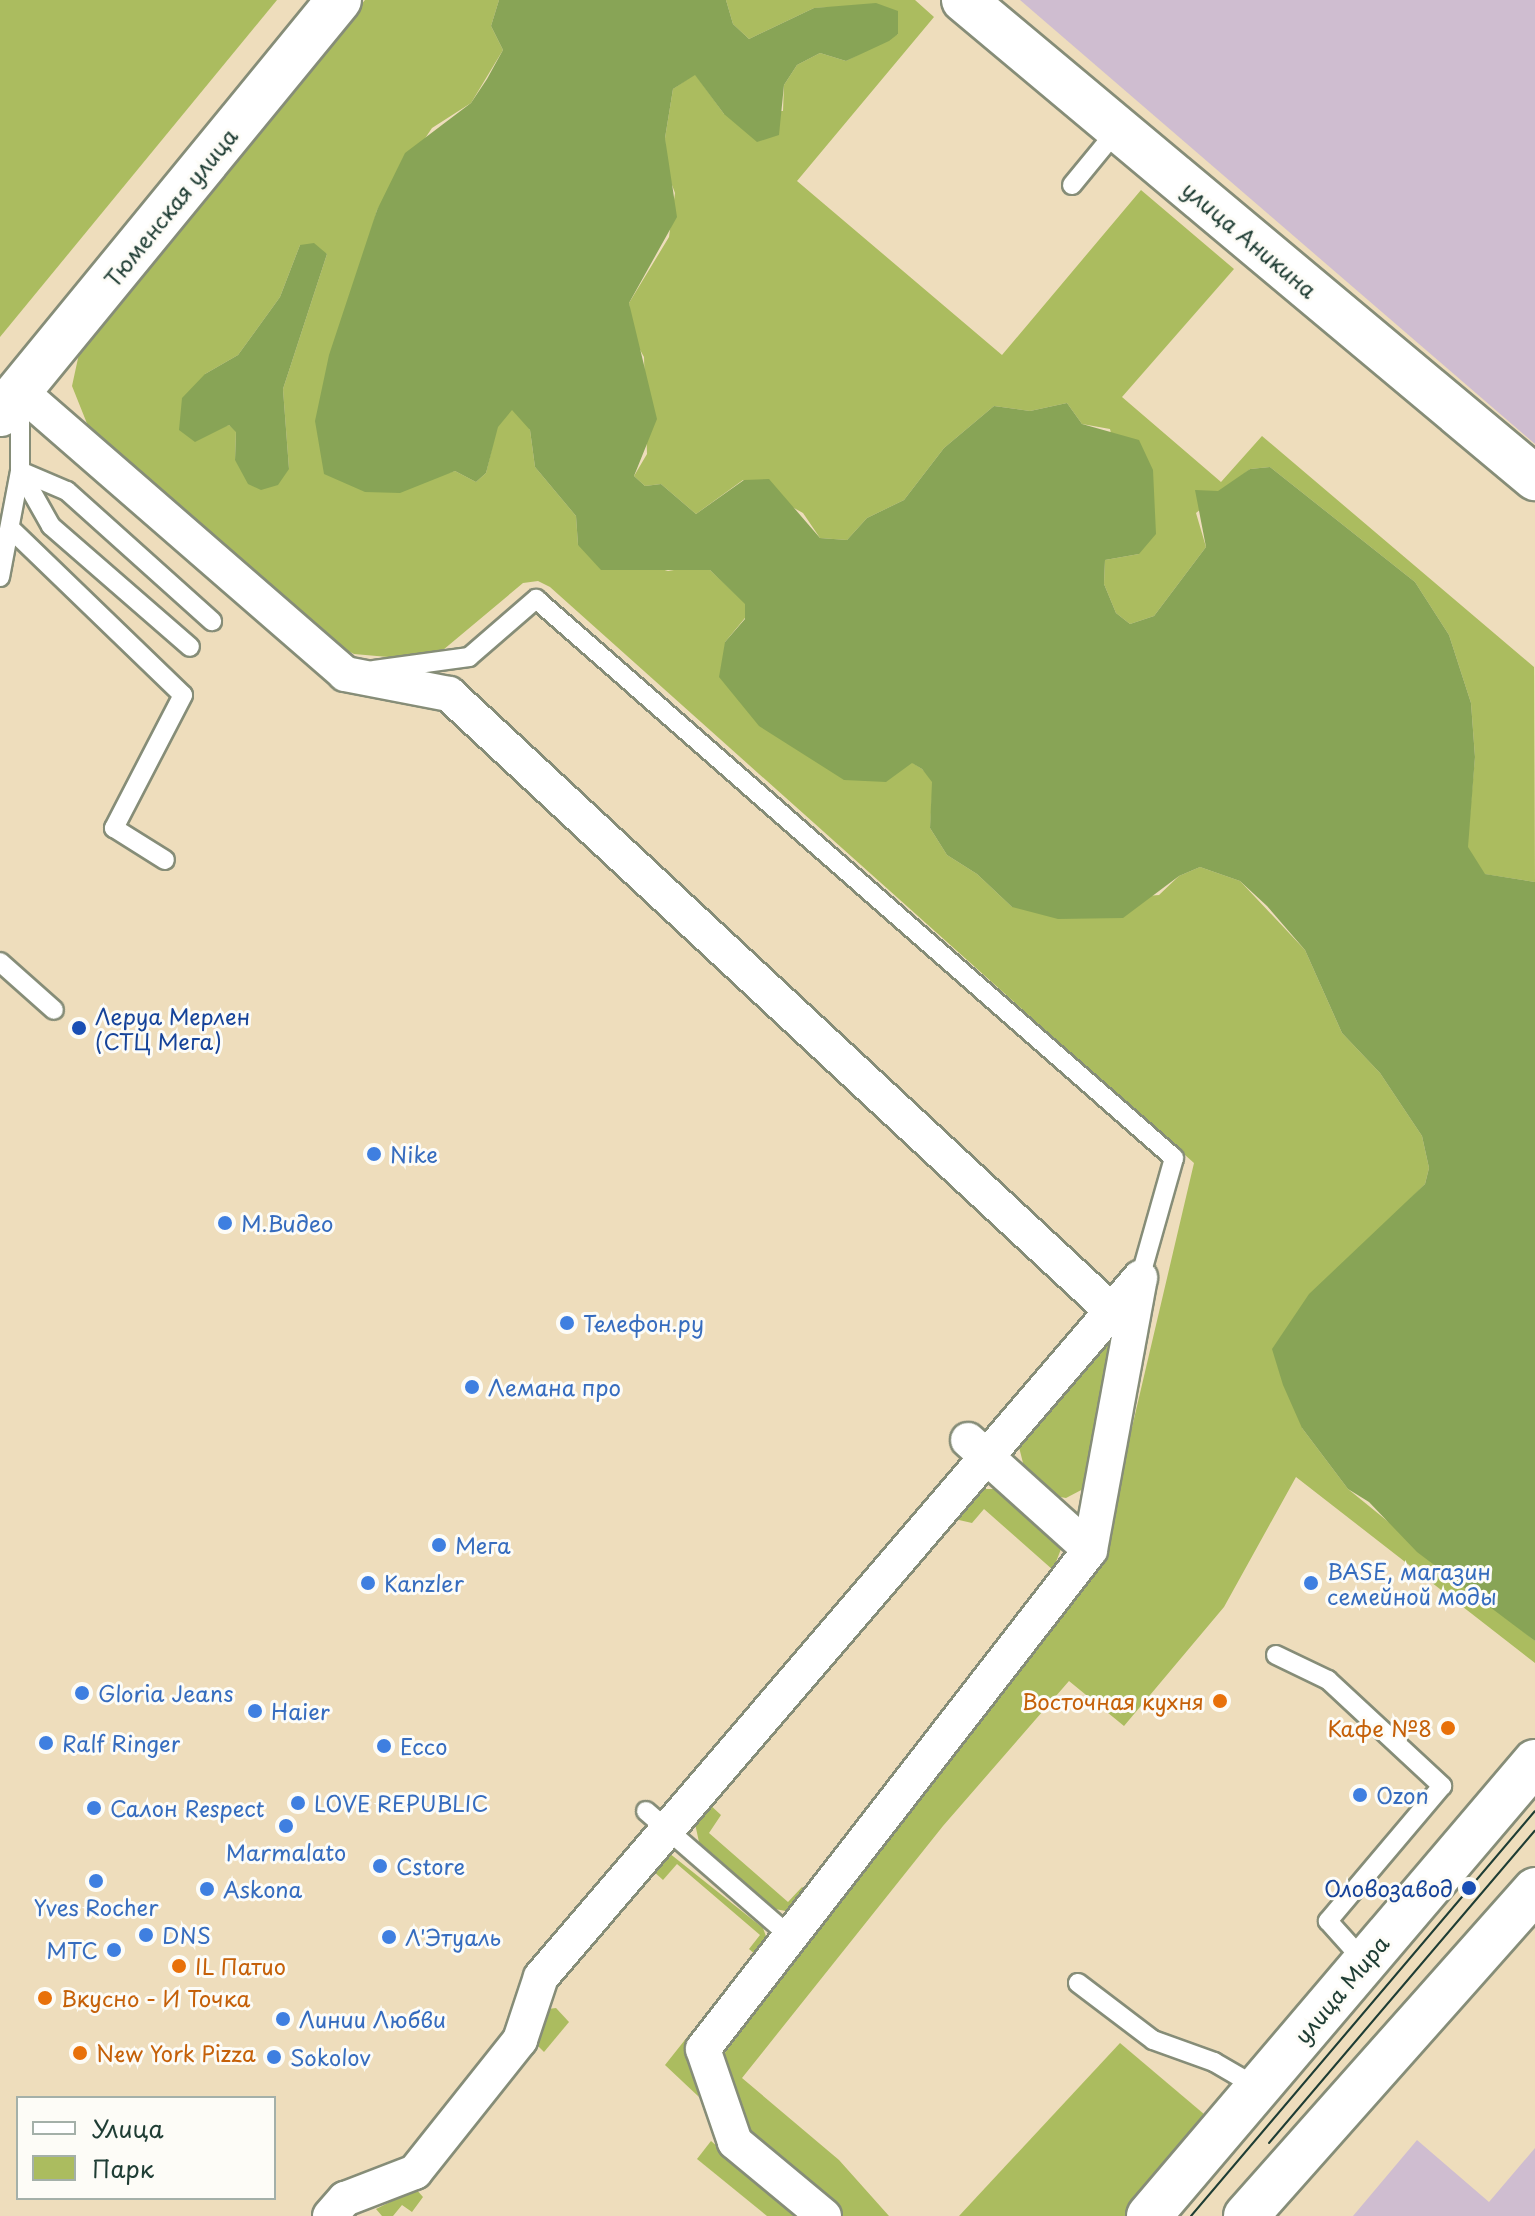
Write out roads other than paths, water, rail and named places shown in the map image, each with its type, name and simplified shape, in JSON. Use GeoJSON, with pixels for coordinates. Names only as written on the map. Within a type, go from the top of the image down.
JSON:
{"type":"FeatureCollection","features":[{"type":"Feature","properties":{"kind":"main road","name":"Тюменская улица"},"geometry":{"type":"LineString","coordinates":[[10,402],[339,0]]}},
{"type":"Feature","properties":{"kind":"main road","name":"улица Аникина"},"geometry":{"type":"LineString","coordinates":[[964,0],[1535,478]]}},
{"type":"Feature","properties":{"kind":"main road","name":"улица Мира"},"geometry":{"type":"LineString","coordinates":[[1149,2216],[1535,1762]]}},
{"type":"Feature","properties":{"kind":"main road"},"geometry":{"type":"LineString","coordinates":[[1246,2216],[1535,1890]]}},
{"type":"Feature","properties":{"kind":"street"},"geometry":{"type":"LineString","coordinates":[[10,402],[345,674],[449,694],[933,1158],[1113,1312]]}},
{"type":"Feature","properties":{"kind":"street"},"geometry":{"type":"LineString","coordinates":[[330,2216],[345,2199],[415,2172],[520,2040],[541,1977],[657,1820],[978,1448],[1113,1312],[1140,1278]]}},
{"type":"Feature","properties":{"kind":"street"},"geometry":{"type":"LineString","coordinates":[[824,2216],[735,2142],[703,2049],[1090,1550],[1140,1278]]}},
{"type":"Feature","properties":{"kind":"street"},"geometry":{"type":"LineString","coordinates":[[978,1448],[1090,1550]]}},
{"type":"Feature","properties":{"kind":"lane"},"geometry":{"type":"LineString","coordinates":[[1072,185],[1118,129]]}},
{"type":"Feature","properties":{"kind":"lane"},"geometry":{"type":"LineString","coordinates":[[1,568],[20,471],[10,402]]}},
{"type":"Feature","properties":{"kind":"lane"},"geometry":{"type":"LineString","coordinates":[[20,471],[67,491],[212,621]]}},
{"type":"Feature","properties":{"kind":"lane"},"geometry":{"type":"LineString","coordinates":[[20,471],[51,526],[190,647]]}},
{"type":"Feature","properties":{"kind":"lane"},"geometry":{"type":"LineString","coordinates":[[11,529],[183,695],[114,828],[165,860]]}},
{"type":"Feature","properties":{"kind":"lane"},"geometry":{"type":"LineString","coordinates":[[345,674],[469,657],[536,599],[1174,1158],[1140,1278]]}},
{"type":"Feature","properties":{"kind":"lane"},"geometry":{"type":"LineString","coordinates":[[0,962],[54,1010]]}},
{"type":"Feature","properties":{"kind":"lane"},"geometry":{"type":"LineString","coordinates":[[1276,1655],[1328,1680],[1442,1786],[1328,1921],[1364,1961]]}},
{"type":"Feature","properties":{"kind":"lane"},"geometry":{"type":"LineString","coordinates":[[657,1820],[792,1938]]}},
{"type":"Feature","properties":{"kind":"lane"},"geometry":{"type":"LineString","coordinates":[[1078,1983],[1153,2040],[1214,2062],[1257,2088]]}},
{"type":"Feature","properties":{"kind":"tram line"},"geometry":{"type":"LineString","coordinates":[[1191,2216],[1535,1811]]}},
{"type":"Feature","properties":{"kind":"tram line"},"geometry":{"type":"LineString","coordinates":[[1269,2143],[1535,1831]]}},
{"type":"Feature","properties":{"kind":"place","name":"Леруа Мерлен (СТЦ Мега)"},"geometry":{"type":"Point","coordinates":[79,1028]}},
{"type":"Feature","properties":{"kind":"place","name":"Nike"},"geometry":{"type":"Point","coordinates":[374,1154]}},
{"type":"Feature","properties":{"kind":"place","name":"М.Видео"},"geometry":{"type":"Point","coordinates":[225,1223]}},
{"type":"Feature","properties":{"kind":"place","name":"Телефон.ру"},"geometry":{"type":"Point","coordinates":[567,1323]}},
{"type":"Feature","properties":{"kind":"place","name":"Лемана про"},"geometry":{"type":"Point","coordinates":[472,1387]}},
{"type":"Feature","properties":{"kind":"place","name":"Мега"},"geometry":{"type":"Point","coordinates":[439,1545]}},
{"type":"Feature","properties":{"kind":"place","name":"Kanzler"},"geometry":{"type":"Point","coordinates":[368,1583]}},
{"type":"Feature","properties":{"kind":"place","name":"BASE, магазин семейной моды"},"geometry":{"type":"Point","coordinates":[1311,1583]}},
{"type":"Feature","properties":{"kind":"place","name":"Gloria Jeans"},"geometry":{"type":"Point","coordinates":[82,1693]}},
{"type":"Feature","properties":{"kind":"place","name":"Восточная кухня"},"geometry":{"type":"Point","coordinates":[1220,1701]}},
{"type":"Feature","properties":{"kind":"place","name":"Haier"},"geometry":{"type":"Point","coordinates":[255,1711]}},
{"type":"Feature","properties":{"kind":"place","name":"Кафе №8"},"geometry":{"type":"Point","coordinates":[1448,1728]}},
{"type":"Feature","properties":{"kind":"place","name":"Ralf Ringer"},"geometry":{"type":"Point","coordinates":[46,1743]}},
{"type":"Feature","properties":{"kind":"place","name":"Ecco"},"geometry":{"type":"Point","coordinates":[384,1746]}},
{"type":"Feature","properties":{"kind":"place","name":"Ozon"},"geometry":{"type":"Point","coordinates":[1360,1795]}},
{"type":"Feature","properties":{"kind":"place","name":"LOVE REPUBLIC"},"geometry":{"type":"Point","coordinates":[298,1803]}},
{"type":"Feature","properties":{"kind":"place","name":"Салон Respect"},"geometry":{"type":"Point","coordinates":[94,1808]}},
{"type":"Feature","properties":{"kind":"place","name":"Marmalato"},"geometry":{"type":"Point","coordinates":[286,1826]}},
{"type":"Feature","properties":{"kind":"place","name":"Cstore"},"geometry":{"type":"Point","coordinates":[380,1866]}},
{"type":"Feature","properties":{"kind":"place","name":"Yves Rocher"},"geometry":{"type":"Point","coordinates":[96,1881]}},
{"type":"Feature","properties":{"kind":"place","name":"Оловозавод"},"geometry":{"type":"Point","coordinates":[1469,1888]}},
{"type":"Feature","properties":{"kind":"place","name":"Askona"},"geometry":{"type":"Point","coordinates":[207,1889]}},
{"type":"Feature","properties":{"kind":"place","name":"DNS"},"geometry":{"type":"Point","coordinates":[146,1935]}},
{"type":"Feature","properties":{"kind":"place","name":"Л'Этуаль"},"geometry":{"type":"Point","coordinates":[389,1937]}},
{"type":"Feature","properties":{"kind":"place","name":"МТС"},"geometry":{"type":"Point","coordinates":[114,1950]}},
{"type":"Feature","properties":{"kind":"place","name":"IL Патио"},"geometry":{"type":"Point","coordinates":[179,1966]}},
{"type":"Feature","properties":{"kind":"place","name":"Вкусно - И Точка"},"geometry":{"type":"Point","coordinates":[45,1998]}},
{"type":"Feature","properties":{"kind":"place","name":"Линии Любви"},"geometry":{"type":"Point","coordinates":[283,2019]}},
{"type":"Feature","properties":{"kind":"place","name":"New York Pizza"},"geometry":{"type":"Point","coordinates":[80,2053]}},
{"type":"Feature","properties":{"kind":"place","name":"Sokolov"},"geometry":{"type":"Point","coordinates":[274,2057]}}]}
